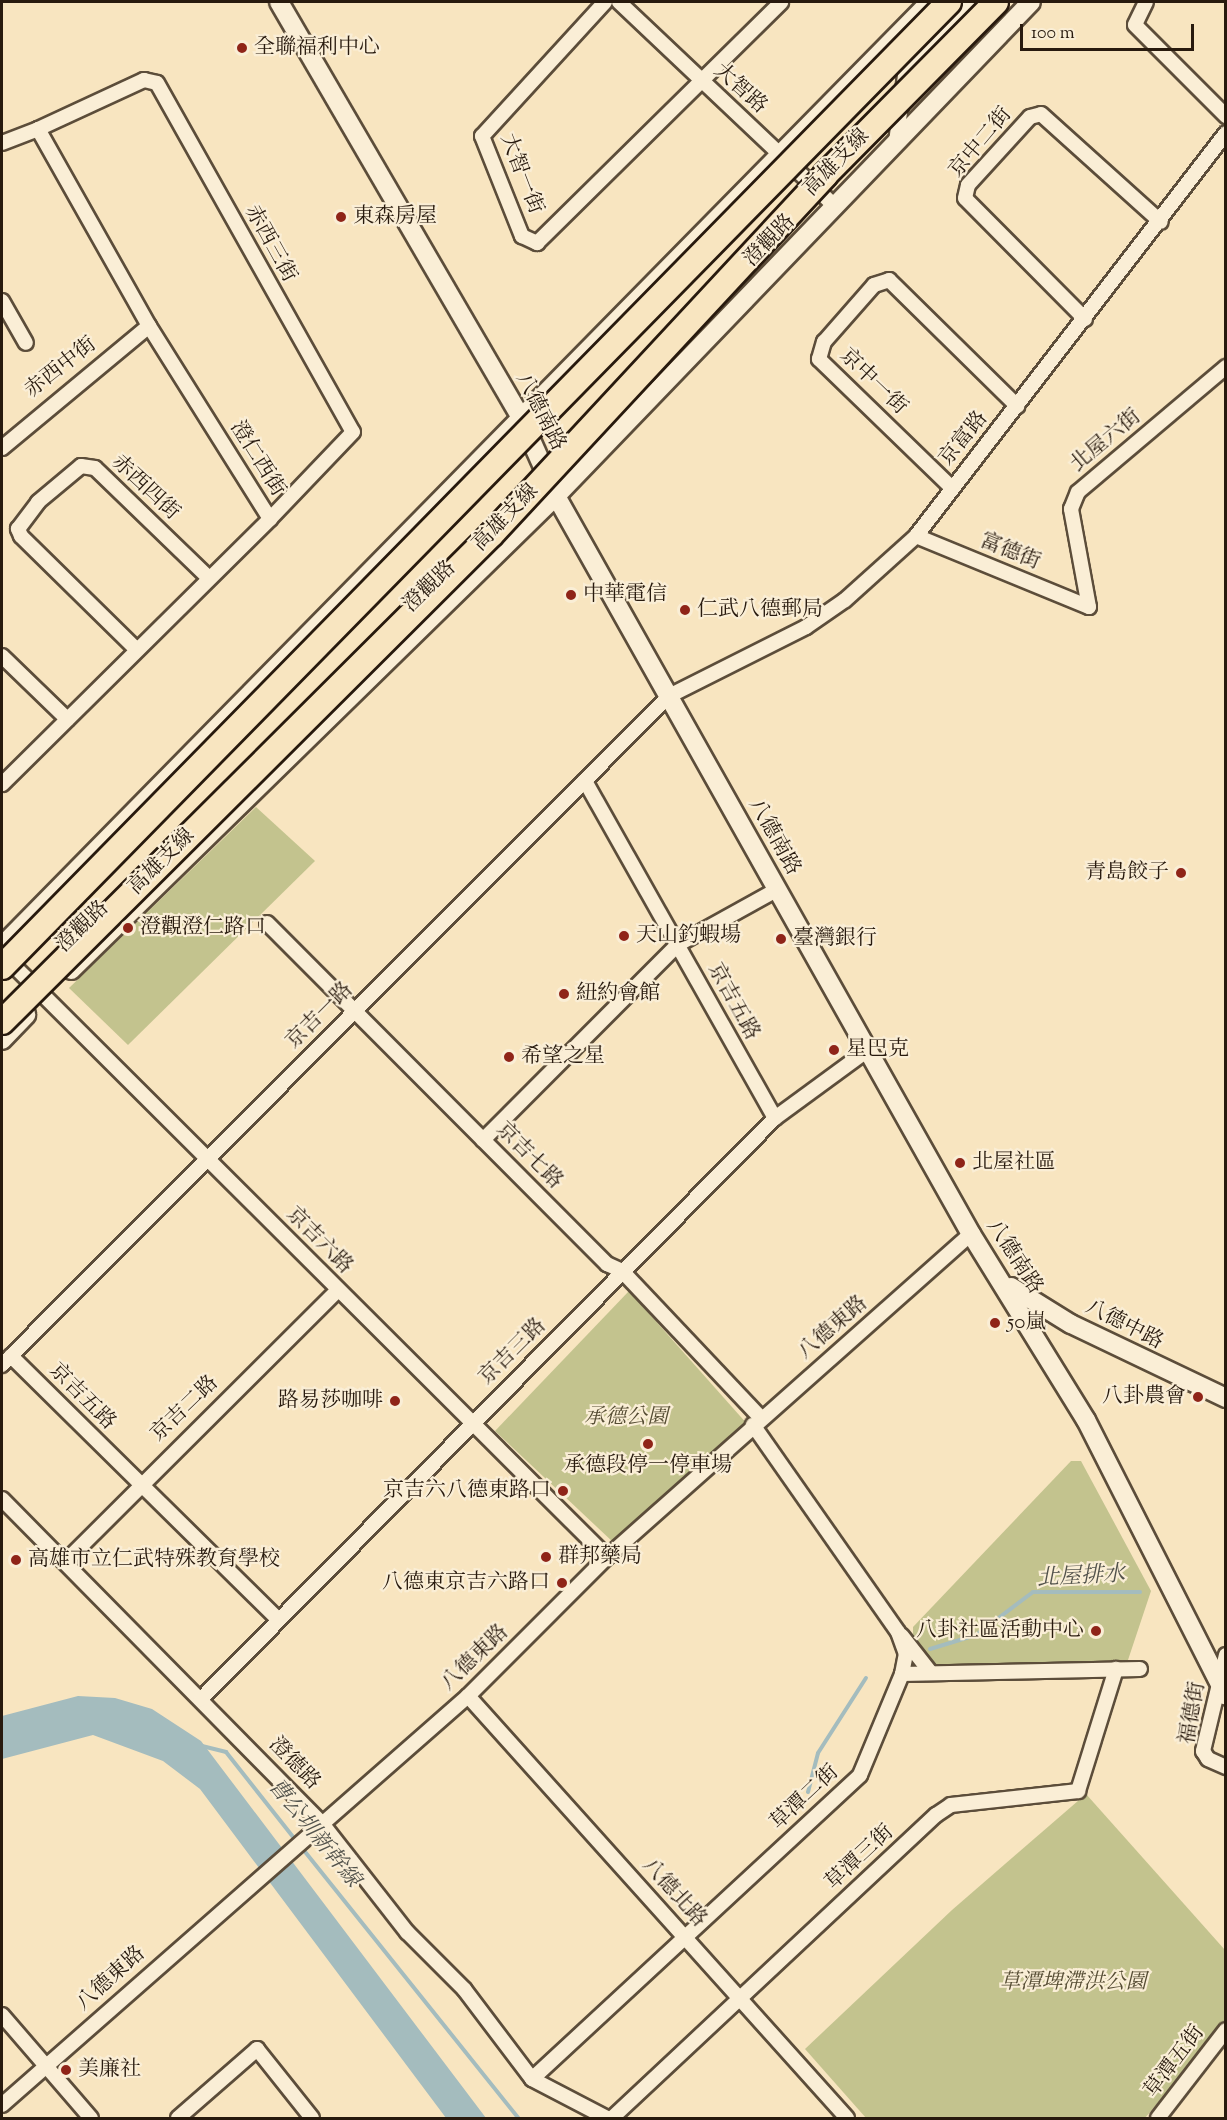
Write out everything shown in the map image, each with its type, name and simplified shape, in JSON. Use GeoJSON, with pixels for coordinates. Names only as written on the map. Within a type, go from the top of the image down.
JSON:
{"type":"FeatureCollection","features":[{"type":"Feature","properties":{"kind":"highway","name":"高雄支線"},"geometry":{"type":"LineString","coordinates":[[2,967],[949,2]]}},
{"type":"Feature","properties":{"kind":"highway","name":"高雄支線"},"geometry":{"type":"LineString","coordinates":[[2,1022],[491,535],[825,175],[996,2]]}},
{"type":"Feature","properties":{"kind":"street","name":"八德南路"},"geometry":{"type":"LineString","coordinates":[[279,2],[522,420],[556,496],[971,1234],[1006,1284],[1086,1420],[1222,1690]]}},
{"type":"Feature","properties":{"kind":"street","name":"大智一街"},"geometry":{"type":"LineString","coordinates":[[605,2],[482,135],[522,236],[537,243],[702,84]]}},
{"type":"Feature","properties":{"kind":"street","name":"大智路"},"geometry":{"type":"LineString","coordinates":[[619,2],[702,84],[781,154],[835,206]]}},
{"type":"Feature","properties":{"kind":"street"},"geometry":{"type":"LineString","coordinates":[[702,84],[782,2]]}},
{"type":"Feature","properties":{"kind":"street","name":"澄觀路"},"geometry":{"type":"LineString","coordinates":[[2,946],[522,420],[930,2]]}},
{"type":"Feature","properties":{"kind":"street"},"geometry":{"type":"LineString","coordinates":[[895,144],[904,75],[973,2]]}},
{"type":"Feature","properties":{"kind":"street","name":"澄觀路"},"geometry":{"type":"LineString","coordinates":[[2,1040],[556,496],[1030,2]]}},
{"type":"Feature","properties":{"kind":"street"},"geometry":{"type":"LineString","coordinates":[[1146,2],[1135,25],[1226,116]]}},
{"type":"Feature","properties":{"kind":"street","name":"赤西三街"},"geometry":{"type":"LineString","coordinates":[[38,129],[144,80],[157,83],[353,432],[270,519]]}},
{"type":"Feature","properties":{"kind":"street","name":"京中二街"},"geometry":{"type":"LineString","coordinates":[[1085,319],[965,198],[968,185],[1030,117],[1041,114],[1161,222]]}},
{"type":"Feature","properties":{"kind":"street"},"geometry":{"type":"LineString","coordinates":[[2,143],[38,129]]}},
{"type":"Feature","properties":{"kind":"street","name":"澄仁西街"},"geometry":{"type":"LineString","coordinates":[[2,782],[207,576],[270,519],[149,326],[38,129]]}},
{"type":"Feature","properties":{"kind":"street","name":"京富路"},"geometry":{"type":"LineString","coordinates":[[669,696],[806,627],[845,600],[916,536],[951,487],[1161,222],[1226,133]]}},
{"type":"Feature","properties":{"kind":"street","name":"京中一街"},"geometry":{"type":"LineString","coordinates":[[951,487],[819,359],[824,342],[874,285],[889,280],[1017,406]]}},
{"type":"Feature","properties":{"kind":"street"},"geometry":{"type":"LineString","coordinates":[[2,301],[26,343]]}},
{"type":"Feature","properties":{"kind":"street","name":"赤西中街"},"geometry":{"type":"LineString","coordinates":[[2,448],[149,326]]}},
{"type":"Feature","properties":{"kind":"street","name":"北屋六街"},"geometry":{"type":"LineString","coordinates":[[1089,607],[1071,509],[1078,492],[1226,367]]}},
{"type":"Feature","properties":{"kind":"street","name":"赤西四街"},"geometry":{"type":"LineString","coordinates":[[136,649],[21,536],[18,529],[38,502],[81,466],[95,468],[207,576]]}},
{"type":"Feature","properties":{"kind":"street","name":"富德街"},"geometry":{"type":"LineString","coordinates":[[916,536],[1089,607]]}},
{"type":"Feature","properties":{"kind":"street"},"geometry":{"type":"LineString","coordinates":[[2,656],[67,719]]}},
{"type":"Feature","properties":{"kind":"street","name":"京吉一路"},"geometry":{"type":"LineString","coordinates":[[6,1360],[669,696]]}},
{"type":"Feature","properties":{"kind":"street","name":"京吉五路"},"geometry":{"type":"LineString","coordinates":[[585,781],[775,1118]]}},
{"type":"Feature","properties":{"kind":"street"},"geometry":{"type":"LineString","coordinates":[[483,1140],[677,945],[778,889]]}},
{"type":"Feature","properties":{"kind":"street","name":"京吉七路"},"geometry":{"type":"LineString","coordinates":[[267,923],[607,1264],[622,1271],[757,1421]]}},
{"type":"Feature","properties":{"kind":"street","name":"京吉六路"},"geometry":{"type":"LineString","coordinates":[[2,954],[338,1290],[474,1421],[607,1557]]}},
{"type":"Feature","properties":{"kind":"street","name":"京吉三路"},"geometry":{"type":"LineString","coordinates":[[201,1699],[775,1118],[868,1050]]}},
{"type":"Feature","properties":{"kind":"street","name":"八德東路"},"geometry":{"type":"LineString","coordinates":[[2,2105],[321,1822],[468,1696],[607,1557],[757,1421],[971,1234]]}},
{"type":"Feature","properties":{"kind":"street","name":"八德中路"},"geometry":{"type":"LineString","coordinates":[[1006,1284],[1071,1324],[1226,1398]]}},
{"type":"Feature","properties":{"kind":"street","name":"京吉二路"},"geometry":{"type":"LineString","coordinates":[[65,1562],[139,1483],[338,1290]]}},
{"type":"Feature","properties":{"kind":"street","name":"京吉五路"},"geometry":{"type":"LineString","coordinates":[[6,1360],[139,1483],[278,1619]]}},
{"type":"Feature","properties":{"kind":"street","name":"草潭二街"},"geometry":{"type":"LineString","coordinates":[[532,2079],[860,1775],[902,1674],[906,1654],[898,1632],[757,1421]]}},
{"type":"Feature","properties":{"kind":"street","name":"澄德路"},"geometry":{"type":"LineString","coordinates":[[2,1499],[321,1822],[407,1932],[464,1989],[532,2079]]}},
{"type":"Feature","properties":{"kind":"street"},"geometry":{"type":"LineString","coordinates":[[898,1632],[932,1673]]}},
{"type":"Feature","properties":{"kind":"street","name":"福德街"},"geometry":{"type":"LineString","coordinates":[[1226,1655],[1222,1690],[1203,1751],[1208,1759],[1226,1767]]}},
{"type":"Feature","properties":{"kind":"street","name":"草潭三街"},"geometry":{"type":"LineString","coordinates":[[612,2118],[951,1805],[1078,1791],[1116,1669]]}},
{"type":"Feature","properties":{"kind":"street"},"geometry":{"type":"LineString","coordinates":[[902,1674],[1140,1669]]}},
{"type":"Feature","properties":{"kind":"street","name":"八德北路"},"geometry":{"type":"LineString","coordinates":[[468,1696],[847,2118]]}},
{"type":"Feature","properties":{"kind":"street"},"geometry":{"type":"LineString","coordinates":[[2,2015],[91,2118]]}},
{"type":"Feature","properties":{"kind":"street","name":"草潭五街"},"geometry":{"type":"LineString","coordinates":[[1158,2118],[1226,2030]]}},
{"type":"Feature","properties":{"kind":"street"},"geometry":{"type":"LineString","coordinates":[[178,2118],[257,2049],[312,2118]]}},
{"type":"Feature","properties":{"kind":"street"},"geometry":{"type":"LineString","coordinates":[[532,2079],[607,2118]]}},
{"type":"Feature","properties":{"kind":"green space"},"geometry":{"type":"Polygon","coordinates":[[[256,807],[315,861],[128,1045],[69,988],[256,807]]]}},
{"type":"Feature","properties":{"kind":"green space","name":"承德公園"},"geometry":{"type":"Polygon","coordinates":[[[629,1291],[748,1425],[614,1543],[495,1431],[629,1291]]]}},
{"type":"Feature","properties":{"kind":"green space"},"geometry":{"type":"Polygon","coordinates":[[[1071,1461],[1081,1461],[1151,1591],[1128,1660],[931,1669],[913,1640],[913,1627],[1071,1461]]]}},
{"type":"Feature","properties":{"kind":"green space","name":"草潭埤滯洪公園"},"geometry":{"type":"Polygon","coordinates":[[[1086,1794],[1225,1950],[1225,2022],[1145,2118],[866,2118],[805,2049],[952,1910],[1086,1794]]]}},
{"type":"Feature","properties":{"kind":"water"},"geometry":{"type":"Polygon","coordinates":[[[78,1696],[115,1698],[152,1709],[201,1741],[486,2118],[446,2118],[200,1789],[163,1761],[93,1735],[2,1759],[2,1716],[78,1696]]]}},
{"type":"Feature","properties":{"kind":"waterway","name":"北屋排水"},"geometry":{"type":"LineString","coordinates":[[930,1649],[976,1635],[1033,1592],[1140,1592]]}},
{"type":"Feature","properties":{"kind":"waterway","name":"北屋排水"},"geometry":{"type":"LineString","coordinates":[[808,1792],[818,1753],[866,1678]]}},
{"type":"Feature","properties":{"kind":"waterway","name":"曹公圳新幹線"},"geometry":{"type":"LineString","coordinates":[[202,1746],[226,1752],[297,1842]]}},
{"type":"Feature","properties":{"kind":"waterway","name":"曹公圳新幹線"},"geometry":{"type":"LineString","coordinates":[[302,1848],[518,2118]]}},
{"type":"Feature","properties":{"kind":"place","name":"全聯福利中心"},"geometry":{"type":"Point","coordinates":[242,48]}},
{"type":"Feature","properties":{"kind":"place","name":"東森房屋"},"geometry":{"type":"Point","coordinates":[341,217]}},
{"type":"Feature","properties":{"kind":"place","name":"中華電信"},"geometry":{"type":"Point","coordinates":[571,595]}},
{"type":"Feature","properties":{"kind":"place","name":"仁武八德郵局"},"geometry":{"type":"Point","coordinates":[685,610]}},
{"type":"Feature","properties":{"kind":"place","name":"青島餃子"},"geometry":{"type":"Point","coordinates":[1181,873]}},
{"type":"Feature","properties":{"kind":"place","name":"澄觀澄仁路口"},"geometry":{"type":"Point","coordinates":[128,928]}},
{"type":"Feature","properties":{"kind":"place","name":"天山釣蝦場"},"geometry":{"type":"Point","coordinates":[624,936]}},
{"type":"Feature","properties":{"kind":"place","name":"臺灣銀行"},"geometry":{"type":"Point","coordinates":[781,939]}},
{"type":"Feature","properties":{"kind":"place","name":"紐約會館"},"geometry":{"type":"Point","coordinates":[564,994]}},
{"type":"Feature","properties":{"kind":"place","name":"星巴克"},"geometry":{"type":"Point","coordinates":[834,1050]}},
{"type":"Feature","properties":{"kind":"place","name":"希望之星"},"geometry":{"type":"Point","coordinates":[509,1057]}},
{"type":"Feature","properties":{"kind":"place","name":"北屋社區"},"geometry":{"type":"Point","coordinates":[960,1163]}},
{"type":"Feature","properties":{"kind":"place","name":"50嵐"},"geometry":{"type":"Point","coordinates":[995,1323]}},
{"type":"Feature","properties":{"kind":"place","name":"八卦農會"},"geometry":{"type":"Point","coordinates":[1198,1397]}},
{"type":"Feature","properties":{"kind":"place","name":"路易莎咖啡"},"geometry":{"type":"Point","coordinates":[395,1401]}},
{"type":"Feature","properties":{"kind":"place","name":"承德段停一停車場"},"geometry":{"type":"Point","coordinates":[648,1444]}},
{"type":"Feature","properties":{"kind":"place","name":"京吉六八德東路口"},"geometry":{"type":"Point","coordinates":[563,1491]}},
{"type":"Feature","properties":{"kind":"place","name":"群邦藥局"},"geometry":{"type":"Point","coordinates":[546,1557]}},
{"type":"Feature","properties":{"kind":"place","name":"高雄市立仁武特殊教育學校"},"geometry":{"type":"Point","coordinates":[16,1560]}},
{"type":"Feature","properties":{"kind":"place","name":"八德東京吉六路口"},"geometry":{"type":"Point","coordinates":[562,1583]}},
{"type":"Feature","properties":{"kind":"place","name":"八卦社區活動中心"},"geometry":{"type":"Point","coordinates":[1096,1631]}},
{"type":"Feature","properties":{"kind":"place","name":"美廉社"},"geometry":{"type":"Point","coordinates":[66,2070]}}]}
